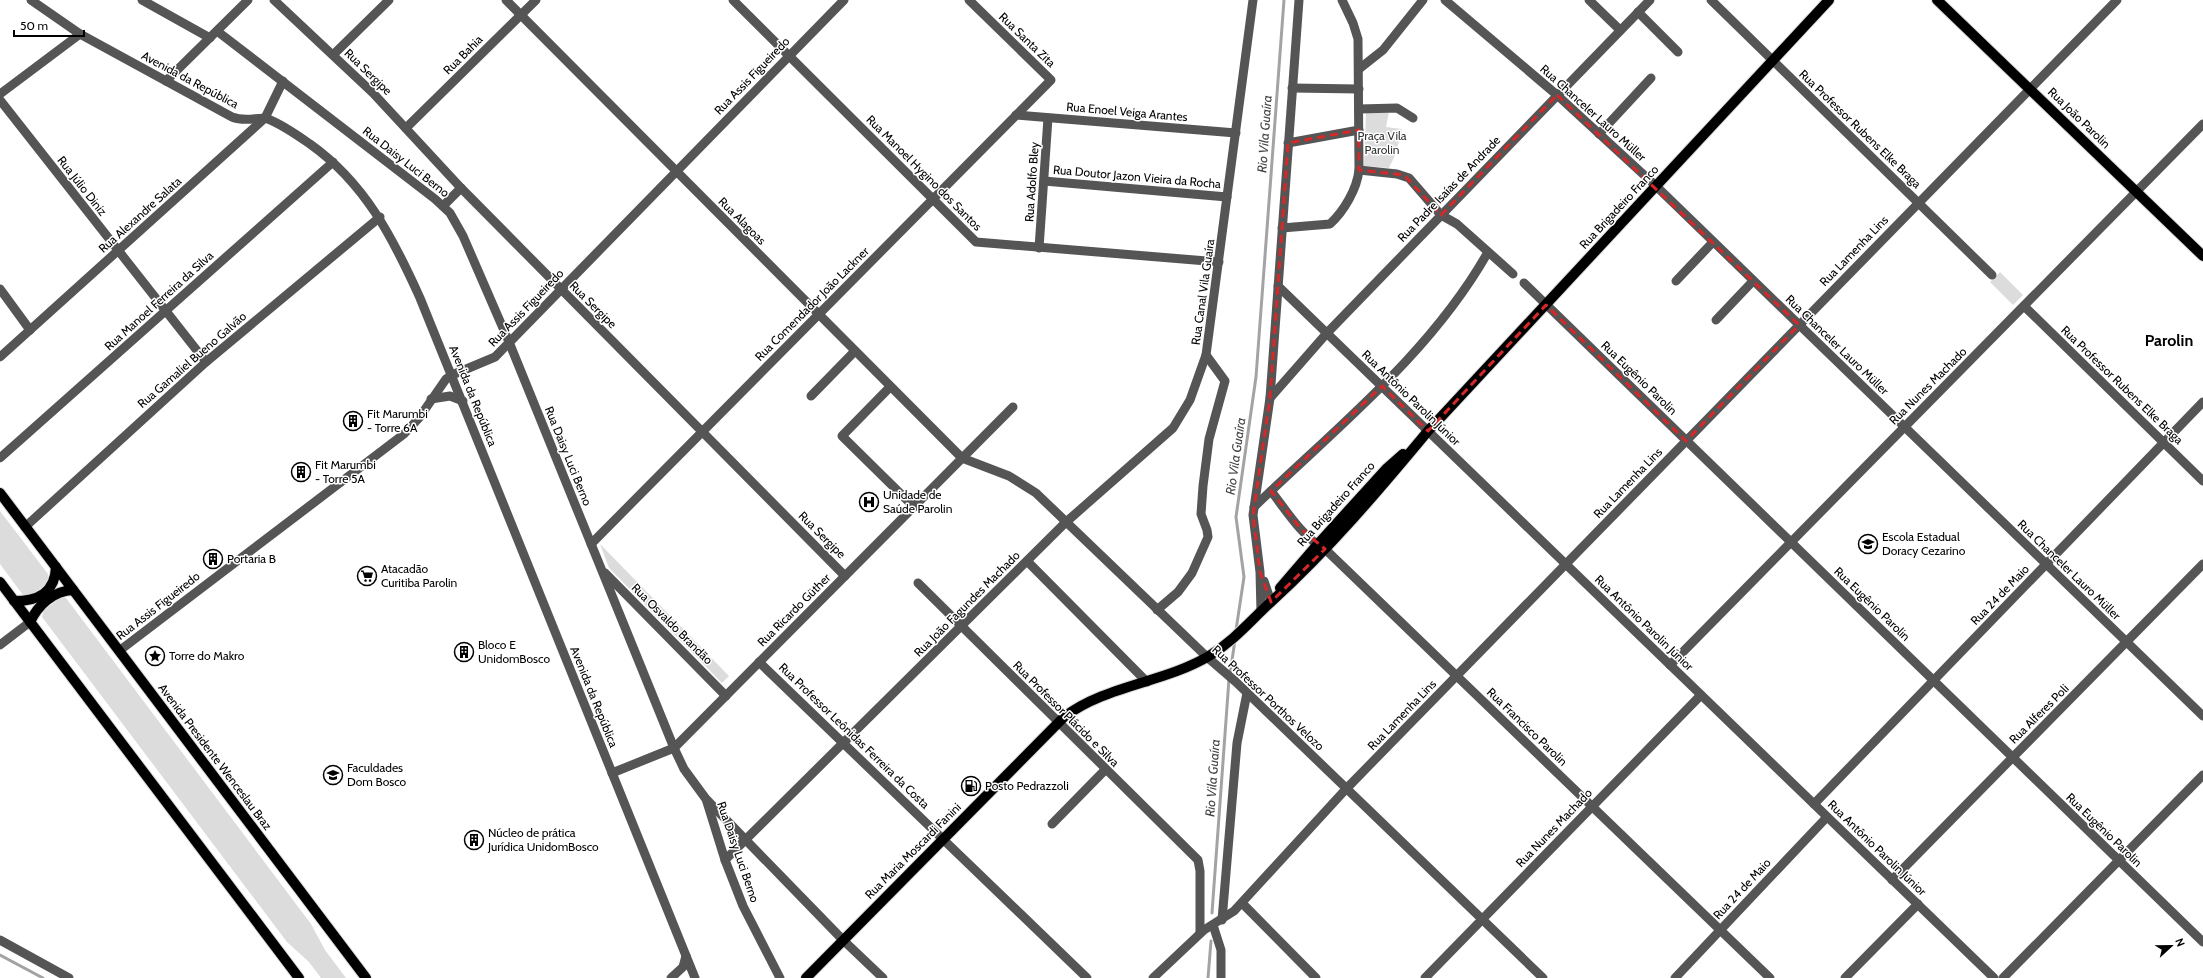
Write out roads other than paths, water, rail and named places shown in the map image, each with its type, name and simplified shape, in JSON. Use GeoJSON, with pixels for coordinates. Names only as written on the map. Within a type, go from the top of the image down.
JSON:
{"type":"FeatureCollection","features":[{"type":"Feature","properties":{"kind":"main road","name":"Rua Brigadeiro Franco"},"geometry":{"type":"LineString","coordinates":[[1207,657],[1227,645],[1271,602],[1290,574],[1321,547],[1386,469],[1428,431],[1829,0]]}},
{"type":"Feature","properties":{"kind":"main road","name":"Rua João Parolin"},"geometry":{"type":"LineString","coordinates":[[1937,0],[2203,256]]}},
{"type":"Feature","properties":{"kind":"main road","name":"Avenida Presidente Wenceslau Braz"},"geometry":{"type":"LineString","coordinates":[[0,493],[366,978]]}},
{"type":"Feature","properties":{"kind":"main road"},"geometry":{"type":"LineString","coordinates":[[14,601],[34,599],[43,594],[52,586],[56,578],[56,567]]}},
{"type":"Feature","properties":{"kind":"main road"},"geometry":{"type":"LineString","coordinates":[[0,582],[299,978]]}},
{"type":"Feature","properties":{"kind":"main road"},"geometry":{"type":"LineString","coordinates":[[30,622],[34,614],[47,600],[64,590],[73,590]]}},
{"type":"Feature","properties":{"kind":"main road","name":"Rua Maria Moscardi Fanini"},"geometry":{"type":"LineString","coordinates":[[806,978],[1058,722],[1071,711],[1091,701],[1184,669],[1207,657]]}},
{"type":"Feature","properties":{"kind":"street","name":"Avenida da República"},"geometry":{"type":"LineString","coordinates":[[31,0],[80,34],[240,120],[265,118],[287,129],[333,162],[357,186],[380,217],[410,275],[452,375],[695,978]]}},
{"type":"Feature","properties":{"kind":"street","name":"Rua Daisy Luci Berno"},"geometry":{"type":"LineString","coordinates":[[142,0],[213,34],[283,81],[443,206],[463,236],[509,342],[674,748],[687,773],[706,798],[725,860],[752,925],[780,978]]}},
{"type":"Feature","properties":{"kind":"street"},"geometry":{"type":"LineString","coordinates":[[166,81],[248,0]]}},
{"type":"Feature","properties":{"kind":"street","name":"Rua Sergipe"},"geometry":{"type":"LineString","coordinates":[[274,0],[333,55],[406,128],[460,188],[845,576]]}},
{"type":"Feature","properties":{"kind":"street"},"geometry":{"type":"LineString","coordinates":[[333,55],[388,0]]}},
{"type":"Feature","properties":{"kind":"street","name":"Rua Alagoas"},"geometry":{"type":"LineString","coordinates":[[506,0],[962,458]]}},
{"type":"Feature","properties":{"kind":"street","name":"Rua Bahia"},"geometry":{"type":"LineString","coordinates":[[406,128],[536,0]]}},
{"type":"Feature","properties":{"kind":"street","name":"Rua Assis Figueiredo"},"geometry":{"type":"LineString","coordinates":[[119,651],[395,441],[412,426],[442,383],[452,375],[491,359],[844,0]]}},
{"type":"Feature","properties":{"kind":"street","name":"Rua Santa Zita"},"geometry":{"type":"LineString","coordinates":[[969,0],[1051,80]]}},
{"type":"Feature","properties":{"kind":"street","name":"Rua Canal Vila Guaíra"},"geometry":{"type":"LineString","coordinates":[[1158,610],[1178,592],[1192,573],[1208,537],[1201,514],[1203,486],[1209,439],[1226,381],[1206,355],[1253,0]]}},
{"type":"Feature","properties":{"kind":"street"},"geometry":{"type":"LineString","coordinates":[[1261,612],[1260,572],[1253,521],[1270,398],[1299,0]]}},
{"type":"Feature","properties":{"kind":"street"},"geometry":{"type":"LineString","coordinates":[[1282,228],[1324,226],[1330,224],[1354,190],[1359,170],[1359,69],[1356,30],[1342,0]]}},
{"type":"Feature","properties":{"kind":"street"},"geometry":{"type":"LineString","coordinates":[[1359,69],[1383,50],[1423,0]]}},
{"type":"Feature","properties":{"kind":"street","name":"Rua Chanceler Lauro Müller"},"geometry":{"type":"LineString","coordinates":[[1445,0],[1557,95],[1656,186],[2203,716]]}},
{"type":"Feature","properties":{"kind":"street"},"geometry":{"type":"LineString","coordinates":[[1589,0],[1620,30]]}},
{"type":"Feature","properties":{"kind":"street","name":"Rua Padre Isaías de Andrade"},"geometry":{"type":"LineString","coordinates":[[1270,398],[1327,333],[1650,0]]}},
{"type":"Feature","properties":{"kind":"street","name":"Rua Professor Rubens Elke Braga"},"geometry":{"type":"LineString","coordinates":[[1711,0],[1992,275]]}},
{"type":"Feature","properties":{"kind":"street","name":"Rua Lamenha Lins"},"geometry":{"type":"LineString","coordinates":[[1153,978],[1200,933],[1217,923],[1242,903],[1346,789],[2117,0]]}},
{"type":"Feature","properties":{"kind":"street","name":"Rua Manoel Hygino dos Santos"},"geometry":{"type":"LineString","coordinates":[[736,1],[789,56],[976,242],[1219,262]]}},
{"type":"Feature","properties":{"kind":"street"},"geometry":{"type":"LineString","coordinates":[[1638,12],[1678,52]]}},
{"type":"Feature","properties":{"kind":"street"},"geometry":{"type":"LineString","coordinates":[[0,94],[80,34]]}},
{"type":"Feature","properties":{"kind":"street"},"geometry":{"type":"LineString","coordinates":[[1599,134],[1651,78]]}},
{"type":"Feature","properties":{"kind":"street","name":"Rua Comendador João Lackner"},"geometry":{"type":"LineString","coordinates":[[591,544],[1051,80]]}},
{"type":"Feature","properties":{"kind":"street","name":"Rua Alexandre Salata"},"geometry":{"type":"LineString","coordinates":[[0,357],[265,118],[283,81]]}},
{"type":"Feature","properties":{"kind":"street"},"geometry":{"type":"LineString","coordinates":[[1292,88],[1359,89]]}},
{"type":"Feature","properties":{"kind":"street","name":"Rua Júlio Diniz"},"geometry":{"type":"LineString","coordinates":[[0,100],[117,251],[206,362]]}},
{"type":"Feature","properties":{"kind":"street"},"geometry":{"type":"LineString","coordinates":[[1359,109],[1397,108],[1413,118]]}},
{"type":"Feature","properties":{"kind":"street","name":"Rua Enoel Veiga Arantes"},"geometry":{"type":"LineString","coordinates":[[1016,116],[1236,133]]}},
{"type":"Feature","properties":{"kind":"street","name":"Rua Adolfo Bley"},"geometry":{"type":"LineString","coordinates":[[1040,248],[1048,118]]}},
{"type":"Feature","properties":{"kind":"street","name":"Rua Nunes Machado"},"geometry":{"type":"LineString","coordinates":[[1670,665],[2203,124]]}},
{"type":"Feature","properties":{"kind":"street"},"geometry":{"type":"LineString","coordinates":[[1288,143],[1359,130]]}},
{"type":"Feature","properties":{"kind":"street","name":"Rua Manoel Ferreira da Silva"},"geometry":{"type":"LineString","coordinates":[[0,458],[333,162]]}},
{"type":"Feature","properties":{"kind":"street"},"geometry":{"type":"LineString","coordinates":[[1359,170],[1404,175],[1412,181],[1441,215],[1457,224],[1512,274]]}},
{"type":"Feature","properties":{"kind":"street","name":"Rua Doutor Jazon Vieira da Rocha"},"geometry":{"type":"LineString","coordinates":[[1044,181],[1227,197]]}},
{"type":"Feature","properties":{"kind":"street"},"geometry":{"type":"LineString","coordinates":[[443,206],[460,188]]}},
{"type":"Feature","properties":{"kind":"street","name":"Rua Gamaliel Bueno Galvão"},"geometry":{"type":"LineString","coordinates":[[25,527],[206,362],[380,217]]}},
{"type":"Feature","properties":{"kind":"street"},"geometry":{"type":"LineString","coordinates":[[1676,281],[1713,242]]}},
{"type":"Feature","properties":{"kind":"street"},"geometry":{"type":"LineString","coordinates":[[1254,507],[1382,386],[1447,315],[1468,287],[1488,252]]}},
{"type":"Feature","properties":{"kind":"street"},"geometry":{"type":"LineString","coordinates":[[1716,320],[1753,281]]}},
{"type":"Feature","properties":{"kind":"street","name":"Rua Eugênio Parolin"},"geometry":{"type":"LineString","coordinates":[[1524,283],[2203,942]]}},
{"type":"Feature","properties":{"kind":"street","name":"Rua Antônio Parolin Júnior"},"geometry":{"type":"LineString","coordinates":[[1278,286],[1994,978]]}},
{"type":"Feature","properties":{"kind":"street"},"geometry":{"type":"LineString","coordinates":[[0,289],[30,330]]}},
{"type":"Feature","properties":{"kind":"street","name":"Rua Professor Rubens Elke Braga"},"geometry":{"type":"LineString","coordinates":[[2024,306],[2203,481]]}},
{"type":"Feature","properties":{"kind":"street"},"geometry":{"type":"LineString","coordinates":[[811,396],[855,351]]}},
{"type":"Feature","properties":{"kind":"street","name":"Rua João Fagundes Machado"},"geometry":{"type":"LineString","coordinates":[[725,860],[1065,522],[1173,428],[1190,400],[1206,355]]}},
{"type":"Feature","properties":{"kind":"street"},"geometry":{"type":"LineString","coordinates":[[890,387],[842,436],[914,507]]}},
{"type":"Feature","properties":{"kind":"street"},"geometry":{"type":"LineString","coordinates":[[431,399],[450,396],[463,402]]}},
{"type":"Feature","properties":{"kind":"street","name":"Rua 24 de Maio"},"geometry":{"type":"LineString","coordinates":[[1814,804],[2203,402]]}},
{"type":"Feature","properties":{"kind":"street","name":"Rua Ricardo Güther"},"geometry":{"type":"LineString","coordinates":[[612,773],[674,748],[1013,408]]}},
{"type":"Feature","properties":{"kind":"street","name":"Rua Professor Porthos Velozo"},"geometry":{"type":"LineString","coordinates":[[962,458],[1017,480],[1036,494],[1207,657],[1236,682],[1543,978]]}},
{"type":"Feature","properties":{"kind":"street","name":"Rua Francisco Parolin"},"geometry":{"type":"LineString","coordinates":[[1271,490],[1301,529],[1770,978]]}},
{"type":"Feature","properties":{"kind":"street"},"geometry":{"type":"LineString","coordinates":[[1027,560],[1147,682]]}},
{"type":"Feature","properties":{"kind":"street","name":"Rua Alferes Poli"},"geometry":{"type":"LineString","coordinates":[[1892,880],[2203,564]]}},
{"type":"Feature","properties":{"kind":"street","name":"Rua Osvaldo Brandão"},"geometry":{"type":"LineString","coordinates":[[601,569],[726,696]]}},
{"type":"Feature","properties":{"kind":"street"},"geometry":{"type":"LineString","coordinates":[[1260,572],[1271,602]]}},
{"type":"Feature","properties":{"kind":"street","name":"Rua Professor Plácido e Silva"},"geometry":{"type":"LineString","coordinates":[[918,582],[1105,770],[1198,860],[1200,871],[1200,933]]}},
{"type":"Feature","properties":{"kind":"street"},"geometry":{"type":"LineString","coordinates":[[0,645],[30,622]]}},
{"type":"Feature","properties":{"kind":"street","name":"Rua Professor Leônidas Ferreira da Costa"},"geometry":{"type":"LineString","coordinates":[[760,662],[1086,978]]}},
{"type":"Feature","properties":{"kind":"street"},"geometry":{"type":"LineString","coordinates":[[1221,978],[1221,950],[1217,923],[1237,743],[1247,693]]}},
{"type":"Feature","properties":{"kind":"street","name":"Rua Nunes Machado"},"geometry":{"type":"LineString","coordinates":[[1425,978],[1701,695]]}},
{"type":"Feature","properties":{"kind":"street"},"geometry":{"type":"LineString","coordinates":[[1052,824],[1105,770]]}},
{"type":"Feature","properties":{"kind":"street"},"geometry":{"type":"LineString","coordinates":[[2002,978],[2203,775]]}},
{"type":"Feature","properties":{"kind":"street"},"geometry":{"type":"LineString","coordinates":[[706,798],[843,940],[883,978]]}},
{"type":"Feature","properties":{"kind":"street","name":"Rua 24 de Maio"},"geometry":{"type":"LineString","coordinates":[[1675,978],[1827,817]]}},
{"type":"Feature","properties":{"kind":"street"},"geometry":{"type":"LineString","coordinates":[[1242,903],[1316,978]]}},
{"type":"Feature","properties":{"kind":"street"},"geometry":{"type":"LineString","coordinates":[[1845,978],[1918,904]]}},
{"type":"Feature","properties":{"kind":"street"},"geometry":{"type":"LineString","coordinates":[[0,940],[69,978]]}},
{"type":"Feature","properties":{"kind":"street"},"geometry":{"type":"LineString","coordinates":[[671,978],[685,963],[686,956]]}},
{"type":"Feature","properties":{"kind":"street"},"geometry":{"type":"LineString","coordinates":[[679,971],[690,978]]}},
{"type":"Feature","properties":{"kind":"waterway","name":"Rio Vila Guaíra"},"geometry":{"type":"LineString","coordinates":[[1236,630],[1244,577],[1236,517],[1256,377],[1284,0]]}},
{"type":"Feature","properties":{"kind":"waterway","name":"Rio Vila Guaíra"},"geometry":{"type":"LineString","coordinates":[[1230,674],[1235,640]]}},
{"type":"Feature","properties":{"kind":"waterway","name":"Rio Vila Guaíra"},"geometry":{"type":"LineString","coordinates":[[1212,913],[1229,679]]}},
{"type":"Feature","properties":{"kind":"waterway","name":"Rio Vila Guaíra"},"geometry":{"type":"LineString","coordinates":[[1208,978],[1211,941]]}},
{"type":"Feature","properties":{"kind":"waterway"},"geometry":{"type":"LineString","coordinates":[[0,955],[43,978]]}},
{"type":"Feature","properties":{"kind":"place","name":"Fit Marumbi - Torre 6A"},"geometry":{"type":"Point","coordinates":[353,421]}},
{"type":"Feature","properties":{"kind":"place","name":"Fit Marumbi - Torre 5A"},"geometry":{"type":"Point","coordinates":[301,472]}},
{"type":"Feature","properties":{"kind":"place","name":"Unidade de Saúde Parolin"},"geometry":{"type":"Point","coordinates":[869,502]}},
{"type":"Feature","properties":{"kind":"place","name":"Escola Estadual Doracy Cezarino"},"geometry":{"type":"Point","coordinates":[1868,544]}},
{"type":"Feature","properties":{"kind":"place","name":"Portaria B"},"geometry":{"type":"Point","coordinates":[213,559]}},
{"type":"Feature","properties":{"kind":"place","name":"Atacadão Curitiba Parolin"},"geometry":{"type":"Point","coordinates":[367,576]}},
{"type":"Feature","properties":{"kind":"place","name":"Bloco E UnidomBosco"},"geometry":{"type":"Point","coordinates":[464,652]}},
{"type":"Feature","properties":{"kind":"place","name":"Torre do Makro"},"geometry":{"type":"Point","coordinates":[155,656]}},
{"type":"Feature","properties":{"kind":"place","name":"Faculdades Dom Bosco"},"geometry":{"type":"Point","coordinates":[333,775]}},
{"type":"Feature","properties":{"kind":"place","name":"Posto Pedrazzoli"},"geometry":{"type":"Point","coordinates":[971,786]}},
{"type":"Feature","properties":{"kind":"place","name":"Núcleo de prática Jurídica UnidomBosco"},"geometry":{"type":"Point","coordinates":[474,840]}},
{"type":"Feature","properties":{"kind":"district","name":"Parolin"},"geometry":{"type":"Point","coordinates":[2169,340]}},
{"type":"Feature","properties":{"kind":"park label","name":"Praça Vila Parolin"},"geometry":{"type":"Point","coordinates":[1382,143]}}]}
